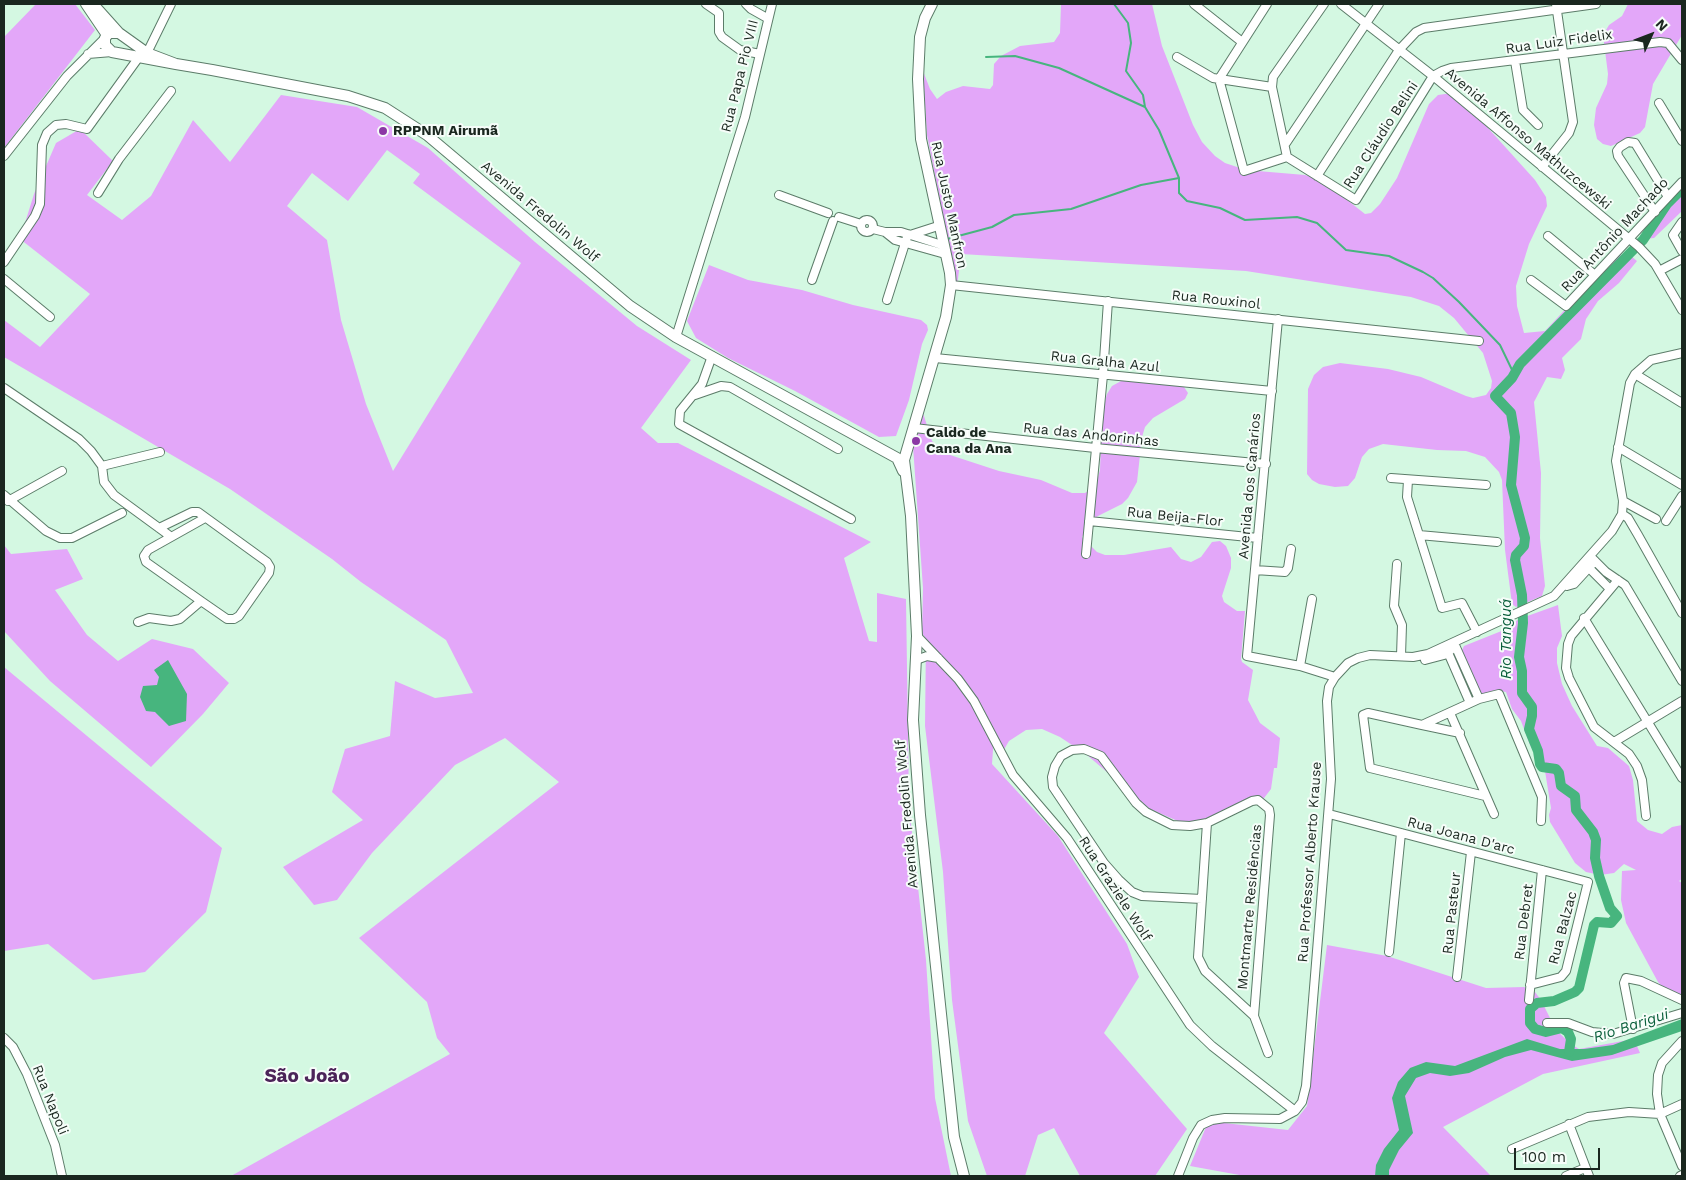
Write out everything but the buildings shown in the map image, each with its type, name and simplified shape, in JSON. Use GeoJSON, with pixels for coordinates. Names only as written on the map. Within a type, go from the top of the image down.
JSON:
{"type":"FeatureCollection","features":[{"type":"Feature","properties":{"kind":"main road"},"geometry":{"type":"LineString","coordinates":[[86,4],[106,37],[105,45],[114,52],[124,47],[124,40],[120,34],[112,32],[106,37]]}},
{"type":"Feature","properties":{"kind":"main road","name":"Avenida Fredolin Wolf"},"geometry":{"type":"LineString","coordinates":[[93,4],[120,34],[143,55]]}},
{"type":"Feature","properties":{"kind":"main road","name":"Rua Justo Manfron"},"geometry":{"type":"LineString","coordinates":[[900,456],[914,428],[935,358],[946,317],[950,285],[921,139],[918,79],[920,37],[925,18],[932,4]]}},
{"type":"Feature","properties":{"kind":"main road","name":"Avenida Fredolin Wolf"},"geometry":{"type":"LineString","coordinates":[[114,52],[143,55],[176,64],[348,96],[385,108],[427,135],[630,306],[676,336],[864,440],[900,456],[907,484],[911,516],[917,636],[913,720],[920,815],[954,1140],[964,1176]]}},
{"type":"Feature","properties":{"kind":"main road","name":"Avenida Fredolin Wolf"},"geometry":{"type":"LineString","coordinates":[[954,1140],[969,1176]]}},
{"type":"Feature","properties":{"kind":"street"},"geometry":{"type":"LineString","coordinates":[[4,262],[35,216],[40,204],[42,145],[46,133],[56,125],[66,124],[87,129],[143,55],[171,4]]}},
{"type":"Feature","properties":{"kind":"street"},"geometry":{"type":"LineString","coordinates":[[706,4],[720,13],[719,32],[722,38],[740,50],[760,54]]}},
{"type":"Feature","properties":{"kind":"street"},"geometry":{"type":"LineString","coordinates":[[746,4],[767,18]]}},
{"type":"Feature","properties":{"kind":"street","name":"Rua Papa Pio VIII"},"geometry":{"type":"LineString","coordinates":[[676,336],[750,98],[767,18],[772,4]]}},
{"type":"Feature","properties":{"kind":"street"},"geometry":{"type":"LineString","coordinates":[[1194,4],[1242,42]]}},
{"type":"Feature","properties":{"kind":"street"},"geometry":{"type":"LineString","coordinates":[[1204,11],[1209,4]]}},
{"type":"Feature","properties":{"kind":"street"},"geometry":{"type":"LineString","coordinates":[[1267,4],[1219,79],[1244,170],[1287,157],[1286,143],[1272,87],[1273,77],[1324,4]]}},
{"type":"Feature","properties":{"kind":"street","name":"Avenida Affonso Mathuzcewski"},"geometry":{"type":"LineString","coordinates":[[1341,4],[1433,76],[1649,256],[1682,310]]}},
{"type":"Feature","properties":{"kind":"street"},"geometry":{"type":"LineString","coordinates":[[1286,143],[1379,4]]}},
{"type":"Feature","properties":{"kind":"street"},"geometry":{"type":"LineString","coordinates":[[1317,176],[1399,50],[1416,32],[1424,28],[1556,7],[1596,4]]}},
{"type":"Feature","properties":{"kind":"street"},"geometry":{"type":"LineString","coordinates":[[1542,167],[1572,128],[1556,7]]}},
{"type":"Feature","properties":{"kind":"street"},"geometry":{"type":"LineString","coordinates":[[4,156],[36,113],[88,54],[106,37]]}},
{"type":"Feature","properties":{"kind":"street","name":"Rua Luiz Fidelix"},"geometry":{"type":"LineString","coordinates":[[1433,76],[1451,68],[1515,62],[1563,53],[1660,42],[1668,43],[1682,60]]}},
{"type":"Feature","properties":{"kind":"street"},"geometry":{"type":"LineString","coordinates":[[88,54],[114,52]]}},
{"type":"Feature","properties":{"kind":"street"},"geometry":{"type":"LineString","coordinates":[[1178,57],[1208,76],[1272,87]]}},
{"type":"Feature","properties":{"kind":"street"},"geometry":{"type":"LineString","coordinates":[[1515,62],[1523,110],[1538,125]]}},
{"type":"Feature","properties":{"kind":"street","name":"Rua Cláudio Belini"},"geometry":{"type":"LineString","coordinates":[[1287,157],[1356,200],[1433,76]]}},
{"type":"Feature","properties":{"kind":"street"},"geometry":{"type":"LineString","coordinates":[[98,193],[119,160],[170,90]]}},
{"type":"Feature","properties":{"kind":"street"},"geometry":{"type":"LineString","coordinates":[[1659,103],[1682,140]]}},
{"type":"Feature","properties":{"kind":"street"},"geometry":{"type":"LineString","coordinates":[[1655,212],[1618,156],[1617,151],[1620,147],[1628,142],[1635,143],[1668,197]]}},
{"type":"Feature","properties":{"kind":"street","name":"Rua Antônio Machado"},"geometry":{"type":"LineString","coordinates":[[1531,280],[1566,306],[1682,182]]}},
{"type":"Feature","properties":{"kind":"street"},"geometry":{"type":"LineString","coordinates":[[779,195],[828,213],[828,218],[861,224],[862,230],[865,232],[869,233],[873,229],[885,232],[895,231],[944,249]]}},
{"type":"Feature","properties":{"kind":"street"},"geometry":{"type":"LineString","coordinates":[[812,280],[836,219]]}},
{"type":"Feature","properties":{"kind":"street"},"geometry":{"type":"LineString","coordinates":[[1682,222],[1674,235],[1682,251]]}},
{"type":"Feature","properties":{"kind":"street"},"geometry":{"type":"LineString","coordinates":[[888,300],[909,235],[938,226]]}},
{"type":"Feature","properties":{"kind":"street"},"geometry":{"type":"LineString","coordinates":[[885,232],[892,238],[905,244],[944,249]]}},
{"type":"Feature","properties":{"kind":"street"},"geometry":{"type":"LineString","coordinates":[[1548,236],[1595,275]]}},
{"type":"Feature","properties":{"kind":"street"},"geometry":{"type":"LineString","coordinates":[[1659,271],[1682,259]]}},
{"type":"Feature","properties":{"kind":"street"},"geometry":{"type":"LineString","coordinates":[[4,279],[50,317]]}},
{"type":"Feature","properties":{"kind":"street","name":"Rua Rouxinol"},"geometry":{"type":"LineString","coordinates":[[950,285],[1479,341]]}},
{"type":"Feature","properties":{"kind":"street"},"geometry":{"type":"LineString","coordinates":[[1086,554],[1108,301]]}},
{"type":"Feature","properties":{"kind":"street","name":"Avenida dos Canários"},"geometry":{"type":"LineString","coordinates":[[1278,319],[1247,656],[1300,666]]}},
{"type":"Feature","properties":{"kind":"street"},"geometry":{"type":"LineString","coordinates":[[1682,353],[1651,360],[1635,374],[1682,403]]}},
{"type":"Feature","properties":{"kind":"street"},"geometry":{"type":"LineString","coordinates":[[712,356],[702,384],[680,411],[679,424],[850,519]]}},
{"type":"Feature","properties":{"kind":"street","name":"Rua Gralha Azul"},"geometry":{"type":"LineString","coordinates":[[935,358],[1272,391]]}},
{"type":"Feature","properties":{"kind":"street","name":"Rua Professor Alberto Krause"},"geometry":{"type":"LineString","coordinates":[[1295,1111],[1302,1102],[1306,1086],[1329,814],[1331,779],[1327,701],[1329,688],[1335,677],[1348,663],[1358,658],[1370,655],[1414,657],[1446,651],[1454,643],[1541,604],[1587,566],[1622,514],[1623,501],[1616,461],[1630,382],[1635,374]]}},
{"type":"Feature","properties":{"kind":"street"},"geometry":{"type":"LineString","coordinates":[[695,394],[721,386],[730,387],[838,449]]}},
{"type":"Feature","properties":{"kind":"street"},"geometry":{"type":"LineString","coordinates":[[4,388],[78,439],[91,451],[102,466],[104,482],[114,495],[170,536]]}},
{"type":"Feature","properties":{"kind":"street","name":"Rua das Andorinhas"},"geometry":{"type":"LineString","coordinates":[[914,428],[1266,464]]}},
{"type":"Feature","properties":{"kind":"street"},"geometry":{"type":"LineString","coordinates":[[1618,447],[1682,485]]}},
{"type":"Feature","properties":{"kind":"street"},"geometry":{"type":"LineString","coordinates":[[102,466],[160,452]]}},
{"type":"Feature","properties":{"kind":"street"},"geometry":{"type":"LineString","coordinates":[[62,471],[6,498],[46,531],[60,538],[72,538],[122,513]]}},
{"type":"Feature","properties":{"kind":"street"},"geometry":{"type":"LineString","coordinates":[[1391,478],[1486,486]]}},
{"type":"Feature","properties":{"kind":"street"},"geometry":{"type":"LineString","coordinates":[[1408,480],[1407,498],[1442,608],[1462,603],[1477,632]]}},
{"type":"Feature","properties":{"kind":"street"},"geometry":{"type":"LineString","coordinates":[[1666,521],[1682,496]]}},
{"type":"Feature","properties":{"kind":"street"},"geometry":{"type":"LineString","coordinates":[[1623,501],[1656,519]]}},
{"type":"Feature","properties":{"kind":"street"},"geometry":{"type":"LineString","coordinates":[[159,528],[192,512],[198,512],[267,562],[270,567],[269,573],[239,616],[227,619],[146,562],[144,556],[148,550],[205,518]]}},
{"type":"Feature","properties":{"kind":"street"},"geometry":{"type":"LineString","coordinates":[[1622,514],[1628,518],[1682,613]]}},
{"type":"Feature","properties":{"kind":"street","name":"Rua Beija-Flor"},"geometry":{"type":"LineString","coordinates":[[1089,521],[1258,538]]}},
{"type":"Feature","properties":{"kind":"street"},"geometry":{"type":"LineString","coordinates":[[1419,535],[1497,542]]}},
{"type":"Feature","properties":{"kind":"street"},"geometry":{"type":"LineString","coordinates":[[1255,570],[1285,572],[1288,568],[1291,549]]}},
{"type":"Feature","properties":{"kind":"street"},"geometry":{"type":"LineString","coordinates":[[1593,559],[1626,585],[1682,681]]}},
{"type":"Feature","properties":{"kind":"street"},"geometry":{"type":"LineString","coordinates":[[1396,564],[1394,606],[1402,625],[1401,656]]}},
{"type":"Feature","properties":{"kind":"street"},"geometry":{"type":"LineString","coordinates":[[1587,566],[1610,588]]}},
{"type":"Feature","properties":{"kind":"street"},"geometry":{"type":"LineString","coordinates":[[1618,580],[1584,618],[1568,644],[1567,673],[1594,727],[1600,734],[1614,742],[1628,754],[1638,766],[1642,780],[1646,816]]}},
{"type":"Feature","properties":{"kind":"street"},"geometry":{"type":"LineString","coordinates":[[1312,599],[1300,666],[1335,677]]}},
{"type":"Feature","properties":{"kind":"street"},"geometry":{"type":"LineString","coordinates":[[138,622],[149,618],[180,619],[201,601]]}},
{"type":"Feature","properties":{"kind":"street"},"geometry":{"type":"LineString","coordinates":[[1584,618],[1682,778]]}},
{"type":"Feature","properties":{"kind":"street","name":"Rua Graziele Wolf"},"geometry":{"type":"LineString","coordinates":[[917,636],[974,701],[1013,775],[1067,838],[1190,1025],[1212,1046],[1295,1111]]}},
{"type":"Feature","properties":{"kind":"street"},"geometry":{"type":"LineString","coordinates":[[1454,643],[1479,699]]}},
{"type":"Feature","properties":{"kind":"street"},"geometry":{"type":"LineString","coordinates":[[1446,651],[1468,704]]}},
{"type":"Feature","properties":{"kind":"street"},"geometry":{"type":"LineString","coordinates":[[916,660],[927,656],[938,658]]}},
{"type":"Feature","properties":{"kind":"street"},"geometry":{"type":"LineString","coordinates":[[1422,725],[1479,699],[1496,694],[1502,697],[1542,797],[1541,822]]}},
{"type":"Feature","properties":{"kind":"street"},"geometry":{"type":"LineString","coordinates":[[1614,742],[1682,701]]}},
{"type":"Feature","properties":{"kind":"street"},"geometry":{"type":"LineString","coordinates":[[1460,733],[1368,713],[1362,717],[1368,766],[1485,796]]}},
{"type":"Feature","properties":{"kind":"street"},"geometry":{"type":"LineString","coordinates":[[1450,713],[1494,814]]}},
{"type":"Feature","properties":{"kind":"street","name":"Montmartre Residências"},"geometry":{"type":"LineString","coordinates":[[1202,899],[1142,896],[1132,892],[1104,863],[1053,787],[1052,777],[1055,766],[1061,756],[1072,750],[1084,749],[1101,756],[1136,803],[1156,818],[1172,825],[1190,826],[1207,823],[1258,800],[1264,803],[1270,816],[1254,1016],[1268,1053]]}},
{"type":"Feature","properties":{"kind":"street","name":"Rua Joana D'arc"},"geometry":{"type":"LineString","coordinates":[[1329,814],[1588,882]]}},
{"type":"Feature","properties":{"kind":"street","name":"Montmartre Residências"},"geometry":{"type":"LineString","coordinates":[[1207,823],[1198,957],[1200,964],[1254,1016]]}},
{"type":"Feature","properties":{"kind":"street"},"geometry":{"type":"LineString","coordinates":[[1389,952],[1402,833]]}},
{"type":"Feature","properties":{"kind":"street","name":"Rua Pasteur"},"geometry":{"type":"LineString","coordinates":[[1457,977],[1472,852]]}},
{"type":"Feature","properties":{"kind":"street"},"geometry":{"type":"LineString","coordinates":[[1090,873],[1104,863]]}},
{"type":"Feature","properties":{"kind":"street","name":"Rua Debret"},"geometry":{"type":"LineString","coordinates":[[1529,1000],[1542,870]]}},
{"type":"Feature","properties":{"kind":"street","name":"Rua Balzac"},"geometry":{"type":"LineString","coordinates":[[1530,981],[1561,976],[1566,971],[1588,882]]}},
{"type":"Feature","properties":{"kind":"street"},"geometry":{"type":"LineString","coordinates":[[1633,1029],[1624,983],[1626,978],[1641,981],[1682,1000]]}},
{"type":"Feature","properties":{"kind":"street"},"geometry":{"type":"LineString","coordinates":[[1547,1023],[1568,1023],[1592,1032],[1613,1034],[1682,1013]]}},
{"type":"Feature","properties":{"kind":"street","name":"Rua Napoli"},"geometry":{"type":"LineString","coordinates":[[4,1038],[14,1047],[27,1074],[55,1145],[62,1176]]}},
{"type":"Feature","properties":{"kind":"street"},"geometry":{"type":"LineString","coordinates":[[1682,1041],[1662,1063],[1658,1075],[1657,1094],[1660,1114],[1682,1166]]}},
{"type":"Feature","properties":{"kind":"street"},"geometry":{"type":"LineString","coordinates":[[1512,1149],[1569,1124],[1606,1114],[1629,1112],[1660,1114],[1682,1104]]}},
{"type":"Feature","properties":{"kind":"street"},"geometry":{"type":"LineString","coordinates":[[1178,1176],[1192,1138],[1201,1125],[1212,1120],[1225,1118],[1280,1119],[1295,1111]]}},
{"type":"Feature","properties":{"kind":"street"},"geometry":{"type":"LineString","coordinates":[[1569,1124],[1589,1176]]}},
{"type":"Feature","properties":{"kind":"street"},"geometry":{"type":"LineString","coordinates":[[1566,1176],[1585,1168]]}},
{"type":"Feature","properties":{"kind":"shaded area"},"geometry":{"type":"Polygon","coordinates":[[[36,4],[75,4],[95,30],[4,148],[4,37],[36,4]]]}},
{"type":"Feature","properties":{"kind":"shaded area"},"geometry":{"type":"Polygon","coordinates":[[[1061,4],[1152,4],[1162,46],[1193,125],[1202,142],[1215,156],[1225,163],[1246,170],[1305,175],[1323,181],[1365,214],[1371,213],[1380,204],[1397,178],[1429,104],[1438,95],[1452,93],[1466,104],[1498,139],[1535,180],[1546,197],[1547,206],[1529,244],[1516,286],[1517,306],[1524,333],[1545,331],[1616,255],[1631,256],[1637,261],[1619,283],[1598,301],[1586,319],[1581,339],[1562,358],[1565,370],[1561,379],[1547,377],[1534,402],[1541,473],[1540,538],[1545,586],[1542,596],[1516,607],[1512,604],[1505,550],[1502,480],[1499,472],[1485,457],[1466,451],[1383,444],[1369,449],[1362,457],[1355,478],[1348,486],[1335,487],[1319,484],[1307,474],[1308,389],[1314,375],[1323,367],[1340,363],[1388,369],[1421,377],[1473,398],[1486,395],[1491,388],[1492,381],[1483,353],[1454,318],[1439,306],[1411,297],[1246,271],[961,254],[957,287],[927,135],[923,71],[930,89],[937,99],[946,92],[963,86],[990,89],[993,85],[994,64],[1001,56],[1020,46],[1054,42],[1060,33],[1061,4]]]}},
{"type":"Feature","properties":{"kind":"shaded area"},"geometry":{"type":"Polygon","coordinates":[[[1628,4],[1682,4],[1682,35],[1653,84],[1645,127],[1640,133],[1611,146],[1603,144],[1597,139],[1594,125],[1596,108],[1607,84],[1608,74],[1603,35],[1609,25],[1622,16],[1628,4]]]}},
{"type":"Feature","properties":{"kind":"shaded area"},"geometry":{"type":"Polygon","coordinates":[[[281,95],[357,107],[428,148],[535,242],[637,326],[691,360],[641,428],[658,443],[678,443],[871,542],[844,558],[869,641],[877,642],[877,593],[906,599],[909,805],[926,960],[935,1098],[951,1176],[231,1176],[450,1054],[437,1038],[427,1002],[359,938],[559,782],[505,738],[455,765],[372,853],[337,900],[314,905],[283,867],[363,820],[332,792],[345,749],[390,736],[395,681],[435,698],[473,693],[446,640],[230,489],[4,357],[4,320],[40,347],[90,294],[20,239],[34,194],[56,143],[80,129],[113,161],[87,195],[122,220],[151,196],[193,120],[230,162],[281,95]],[[387,150],[348,201],[312,173],[287,206],[327,240],[341,320],[366,404],[393,471],[521,263],[413,183],[420,174],[387,150]]]}},
{"type":"Feature","properties":{"kind":"shaded area"},"geometry":{"type":"Polygon","coordinates":[[[1682,177],[1682,211],[1654,238],[1645,239],[1644,228],[1682,177]]]}},
{"type":"Feature","properties":{"kind":"shaded area"},"geometry":{"type":"Polygon","coordinates":[[[709,265],[748,280],[802,290],[853,305],[921,320],[927,325],[928,330],[922,344],[909,400],[896,436],[879,437],[795,391],[728,358],[696,338],[687,321],[709,265]]]}},
{"type":"Feature","properties":{"kind":"shaded area"},"geometry":{"type":"Polygon","coordinates":[[[1123,380],[1177,383],[1184,387],[1188,393],[1185,399],[1153,418],[1145,427],[1142,437],[1137,482],[1128,498],[1122,504],[1092,519],[1082,537],[1097,552],[1105,555],[1124,555],[1171,547],[1181,559],[1191,562],[1201,557],[1212,542],[1220,541],[1226,546],[1231,558],[1231,568],[1222,596],[1224,602],[1237,611],[1245,611],[1241,659],[1242,662],[1253,670],[1248,700],[1260,723],[1280,738],[1277,768],[1274,768],[1271,789],[1261,802],[1197,821],[1180,822],[1150,809],[1087,755],[1060,737],[1042,729],[1026,730],[1009,741],[1002,753],[1002,763],[997,753],[994,736],[992,764],[1058,836],[1127,944],[1139,977],[1104,1033],[1187,1129],[1155,1176],[1080,1176],[1054,1128],[1038,1135],[1025,1176],[987,1176],[968,1121],[952,1000],[943,872],[925,726],[926,639],[922,633],[923,588],[913,446],[923,413],[932,441],[947,454],[999,471],[1041,480],[1072,493],[1085,493],[1097,481],[1100,470],[1102,412],[1107,394],[1112,386],[1123,380]]]}},
{"type":"Feature","properties":{"kind":"shaded area"},"geometry":{"type":"Polygon","coordinates":[[[4,545],[11,554],[67,549],[83,579],[55,590],[87,635],[118,661],[152,639],[193,649],[229,683],[203,714],[151,767],[50,681],[4,631],[4,545]]]}},
{"type":"Feature","properties":{"kind":"shaded area"},"geometry":{"type":"Polygon","coordinates":[[[1558,605],[1562,636],[1557,648],[1557,663],[1562,684],[1572,706],[1597,746],[1608,748],[1629,766],[1633,780],[1637,821],[1648,830],[1662,834],[1672,827],[1682,825],[1682,879],[1679,881],[1682,883],[1682,1003],[1668,993],[1658,982],[1626,923],[1621,900],[1622,871],[1636,870],[1624,864],[1614,873],[1600,875],[1586,872],[1575,863],[1550,822],[1551,808],[1545,771],[1530,745],[1521,721],[1512,709],[1506,692],[1495,690],[1481,695],[1464,659],[1462,650],[1464,646],[1504,630],[1519,619],[1558,605]]]}},
{"type":"Feature","properties":{"kind":"shaded area"},"geometry":{"type":"Polygon","coordinates":[[[168,660],[187,694],[186,721],[169,726],[155,712],[146,711],[140,697],[143,686],[157,685],[159,677],[154,670],[168,660]]]}},
{"type":"Feature","properties":{"kind":"shaded area"},"geometry":{"type":"Polygon","coordinates":[[[4,667],[222,848],[206,912],[145,972],[93,980],[48,944],[4,951],[4,667]]]}},
{"type":"Feature","properties":{"kind":"shaded area"},"geometry":{"type":"Polygon","coordinates":[[[1327,945],[1387,956],[1486,988],[1524,987],[1535,992],[1556,1030],[1579,1049],[1634,1039],[1640,1053],[1543,1074],[1443,1127],[1491,1176],[1245,1176],[1190,1166],[1206,1127],[1215,1122],[1288,1130],[1307,1106],[1327,945]]]}},
{"type":"Feature","properties":{"kind":"shaded area"},"geometry":{"type":"Polygon","coordinates":[[[1682,1019],[1682,1031],[1612,1055],[1572,1061],[1531,1050],[1505,1057],[1469,1073],[1450,1076],[1430,1073],[1416,1078],[1405,1096],[1413,1133],[1399,1150],[1389,1170],[1389,1176],[1375,1176],[1376,1165],[1384,1149],[1399,1130],[1392,1098],[1398,1082],[1410,1068],[1426,1062],[1455,1066],[1527,1039],[1560,1049],[1584,1049],[1613,1045],[1682,1019]]]}},
{"type":"Feature","properties":{"kind":"waterway"},"geometry":{"type":"LineString","coordinates":[[1114,4],[1128,23],[1131,43],[1126,71],[1143,95],[1145,107],[1159,130],[1179,178],[1179,193],[1187,201],[1220,208],[1245,220],[1297,217],[1317,223],[1346,250],[1389,256],[1423,272],[1433,278],[1459,302],[1500,345],[1514,374]]}},
{"type":"Feature","properties":{"kind":"waterway"},"geometry":{"type":"LineString","coordinates":[[986,57],[1015,56],[1059,68],[1145,107]]}},
{"type":"Feature","properties":{"kind":"waterway"},"geometry":{"type":"LineString","coordinates":[[947,239],[992,227],[1014,215],[1071,209],[1141,185],[1179,178]]}},
{"type":"Feature","properties":{"kind":"waterway","name":"Rio Tanguá"},"geometry":{"type":"LineString","coordinates":[[1569,1052],[1571,1039],[1568,1032],[1562,1028],[1546,1032],[1535,1029],[1530,1023],[1530,1009],[1537,1003],[1554,1001],[1575,992],[1579,988],[1594,925],[1597,922],[1611,923],[1617,916],[1610,908],[1599,876],[1595,858],[1596,840],[1593,832],[1576,810],[1575,796],[1561,786],[1559,773],[1556,769],[1542,767],[1540,764],[1538,751],[1529,729],[1532,707],[1522,693],[1522,671],[1519,657],[1523,623],[1522,595],[1515,560],[1516,555],[1524,546],[1525,538],[1511,485],[1515,437],[1511,413],[1495,396],[1512,378],[1520,364],[1643,240],[1667,204],[1682,189]]}},
{"type":"Feature","properties":{"kind":"place","name":"RPPNM Airumã"},"geometry":{"type":"Point","coordinates":[383,131]}},
{"type":"Feature","properties":{"kind":"place","name":"Caldo de Cana da Ana"},"geometry":{"type":"Point","coordinates":[916,441]}},
{"type":"Feature","properties":{"kind":"district","name":"São João"},"geometry":{"type":"Point","coordinates":[307,1076]}},
{"type":"Feature","properties":{"kind":"water label","name":"Rio Barigui"},"geometry":{"type":"Point","coordinates":[1631,1026]}}]}
